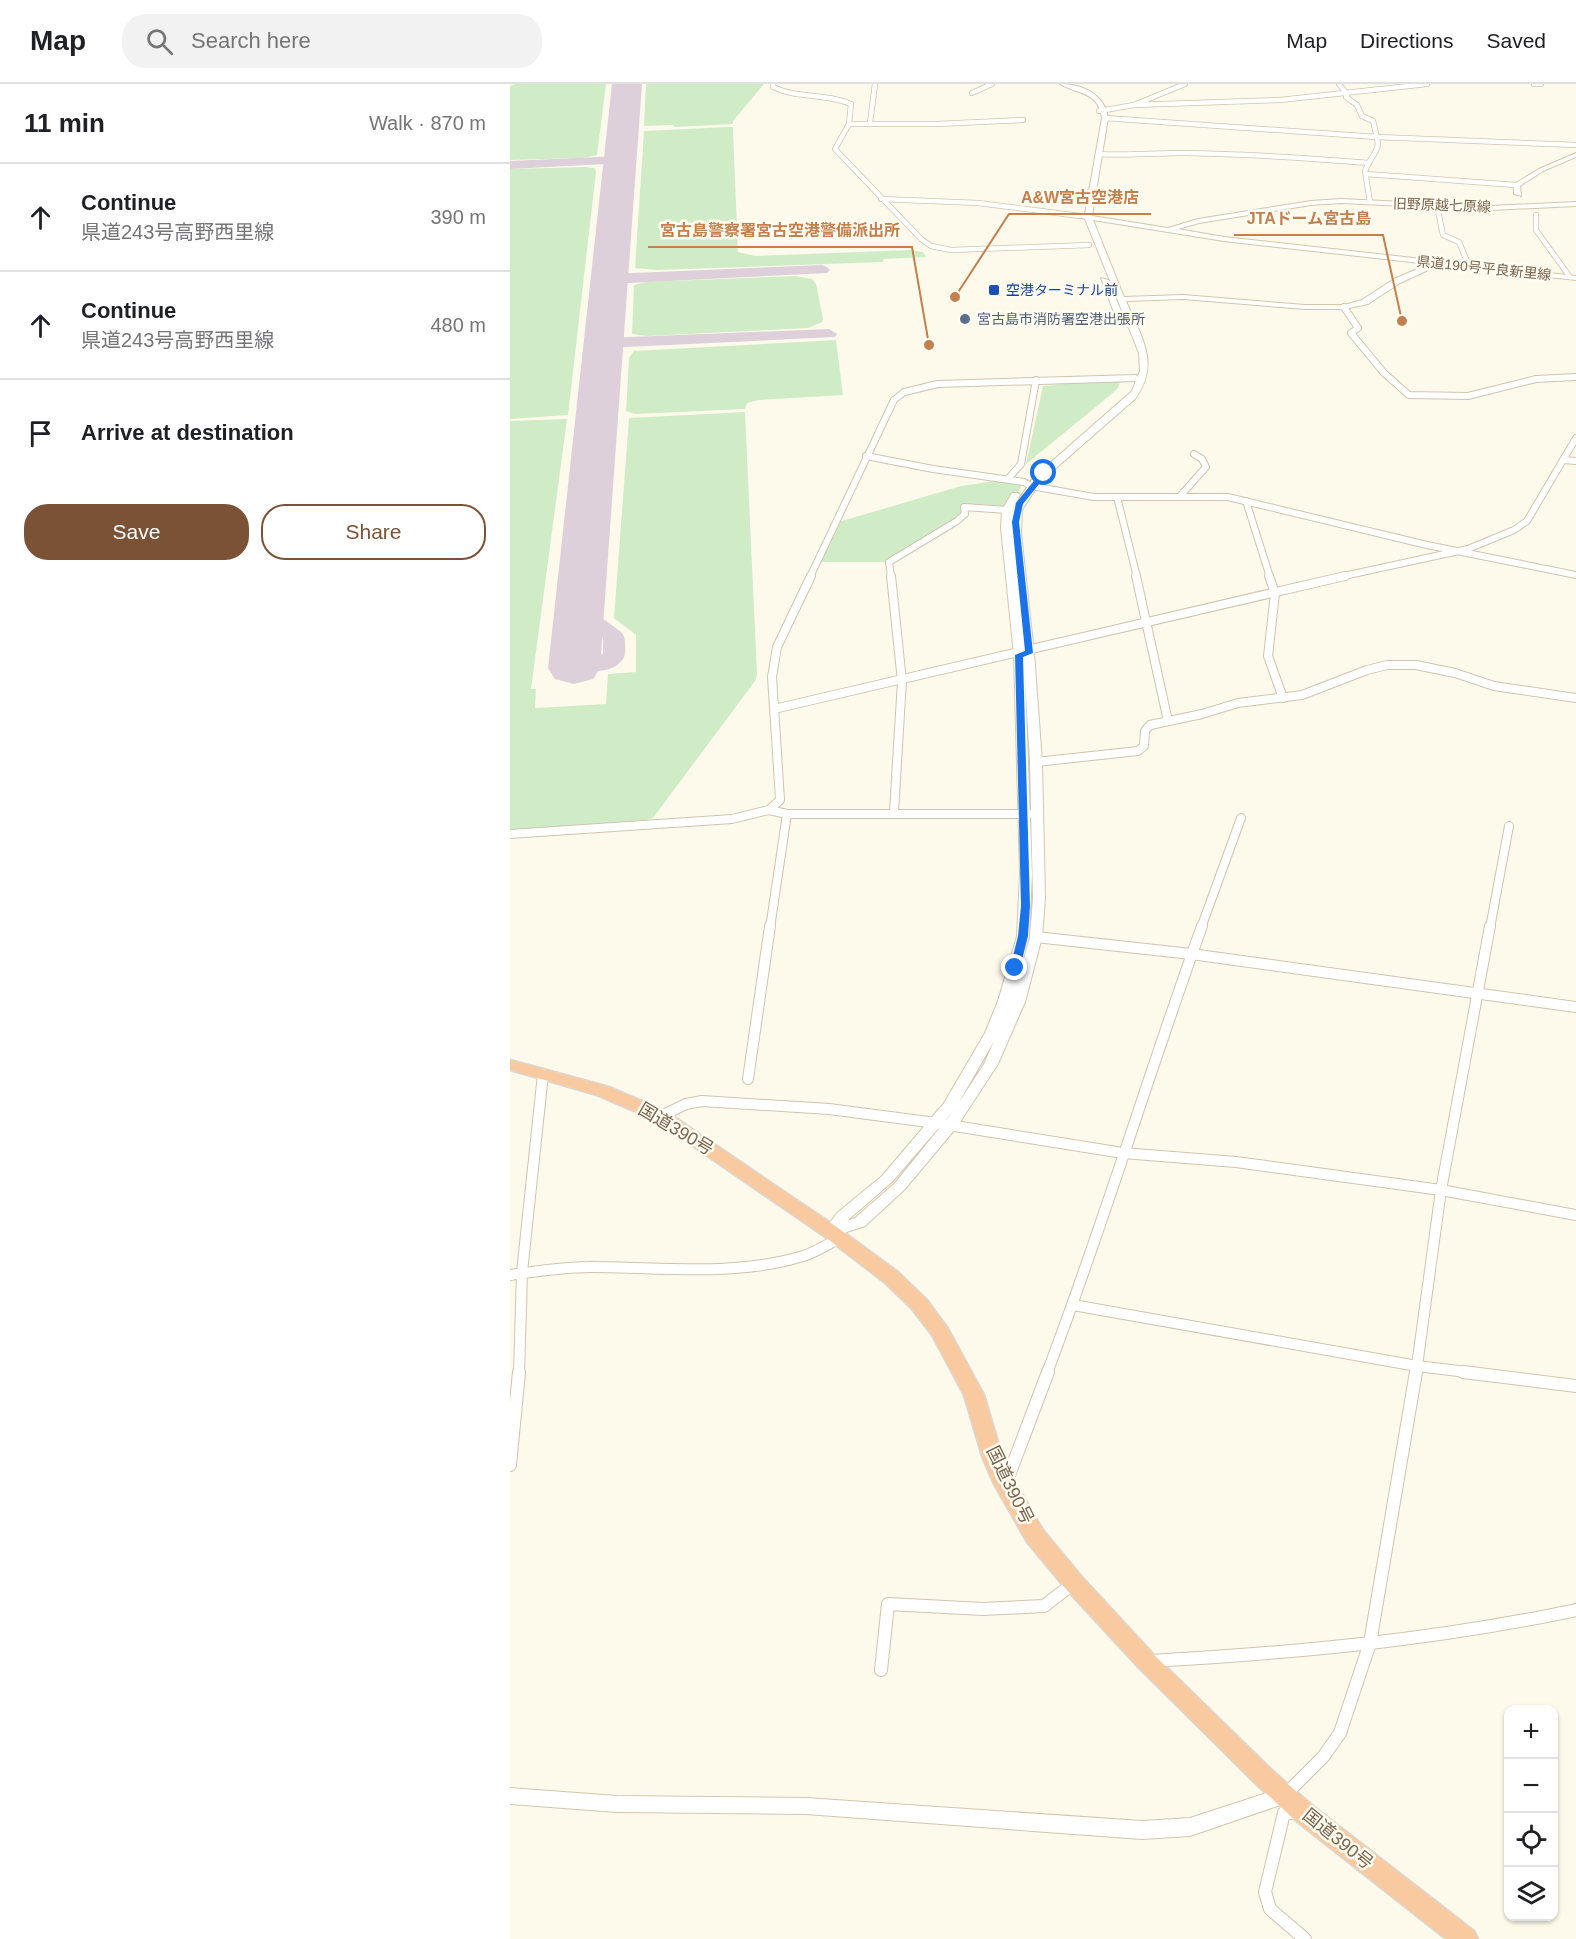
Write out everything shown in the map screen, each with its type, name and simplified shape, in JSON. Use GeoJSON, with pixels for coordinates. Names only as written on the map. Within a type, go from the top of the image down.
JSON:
{"type":"FeatureCollection","features":[{"type":"Feature","properties":{"kind":"highway","name":"国道390号"},"geometry":{"type":"LineString","coordinates":[[510,1065],[603,1091],[662,1116],[835,1235],[891,1277],[919,1304],[940,1332],[974,1395],[993,1459],[1005,1484],[1035,1536],[1074,1583],[1147,1662],[1304,1813],[1465,1939]]}},
{"type":"Feature","properties":{"kind":"main road"},"geometry":{"type":"LineString","coordinates":[[1053,84],[1089,97],[1103,113]]}},
{"type":"Feature","properties":{"kind":"main road"},"geometry":{"type":"LineString","coordinates":[[835,1235],[842,1217],[887,1179],[936,1123],[966,1080],[992,1033],[1015,968],[1023,936],[1026,906],[1024,654],[1008,559],[1007,510],[1028,484],[1119,402],[1135,378],[1137,362],[1134,350],[1089,245],[1083,215],[1098,154],[1102,103],[1094,95],[1063,84]]}},
{"type":"Feature","properties":{"kind":"main road"},"geometry":{"type":"LineString","coordinates":[[1086,177],[1103,113]]}},
{"type":"Feature","properties":{"kind":"main road"},"geometry":{"type":"LineString","coordinates":[[1518,194],[1515,186],[1542,170],[1576,155]]}},
{"type":"Feature","properties":{"kind":"main road","name":"旧野原越七原線"},"geometry":{"type":"LineString","coordinates":[[1168,230],[1198,221],[1311,203],[1341,201],[1490,208],[1576,204]]}},
{"type":"Feature","properties":{"kind":"main road"},"geometry":{"type":"LineString","coordinates":[[835,1235],[860,1222],[873,1211],[900,1185],[951,1125],[991,1064],[1006,1032],[1018,1002],[1036,937],[1039,898],[1036,762],[1024,654],[1015,522],[1019,503],[1028,484],[1126,403],[1141,384],[1145,361],[1122,299],[1083,215]]}},
{"type":"Feature","properties":{"kind":"main road","name":"県道190号平良新里線"},"geometry":{"type":"LineString","coordinates":[[1083,215],[1224,239],[1470,268],[1573,277]]}},
{"type":"Feature","properties":{"kind":"main road"},"geometry":{"type":"LineString","coordinates":[[1122,299],[1183,297],[1305,307],[1344,307],[1365,302],[1397,281],[1436,264]]}},
{"type":"Feature","properties":{"kind":"main road"},"geometry":{"type":"LineString","coordinates":[[510,1796],[617,1804],[806,1806],[1142,1830],[1190,1827],[1285,1795]]}},
{"type":"Feature","properties":{"kind":"street"},"geometry":{"type":"LineString","coordinates":[[773,84],[773,87],[778,90],[795,95],[848,101],[852,106],[849,124],[835,149],[926,243],[938,248],[971,249],[1089,245]]}},
{"type":"Feature","properties":{"kind":"street"},"geometry":{"type":"LineString","coordinates":[[870,123],[875,84]]}},
{"type":"Feature","properties":{"kind":"street"},"geometry":{"type":"LineString","coordinates":[[972,93],[992,84]]}},
{"type":"Feature","properties":{"kind":"street"},"geometry":{"type":"LineString","coordinates":[[1103,113],[1185,84]]}},
{"type":"Feature","properties":{"kind":"street"},"geometry":{"type":"LineString","coordinates":[[1339,84],[1347,94],[1346,97],[1357,105],[1362,116],[1373,121],[1373,128],[1377,136],[1378,149],[1368,164],[1366,174],[1370,202]]}},
{"type":"Feature","properties":{"kind":"street"},"geometry":{"type":"LineString","coordinates":[[1131,105],[1236,104],[1427,84]]}},
{"type":"Feature","properties":{"kind":"street"},"geometry":{"type":"LineString","coordinates":[[1534,84],[1540,84]]}},
{"type":"Feature","properties":{"kind":"street"},"geometry":{"type":"LineString","coordinates":[[1128,118],[1131,105]]}},
{"type":"Feature","properties":{"kind":"street"},"geometry":{"type":"LineString","coordinates":[[1103,113],[1128,118],[1377,136],[1576,145]]}},
{"type":"Feature","properties":{"kind":"street"},"geometry":{"type":"LineString","coordinates":[[849,124],[937,124],[1023,120]]}},
{"type":"Feature","properties":{"kind":"street"},"geometry":{"type":"LineString","coordinates":[[1098,154],[1125,156],[1182,153],[1256,155],[1368,164]]}},
{"type":"Feature","properties":{"kind":"street"},"geometry":{"type":"LineString","coordinates":[[1366,174],[1515,186]]}},
{"type":"Feature","properties":{"kind":"street"},"geometry":{"type":"LineString","coordinates":[[881,199],[978,203],[1083,215]]}},
{"type":"Feature","properties":{"kind":"street"},"geometry":{"type":"LineString","coordinates":[[1437,206],[1443,235],[1459,242],[1470,268]]}},
{"type":"Feature","properties":{"kind":"street"},"geometry":{"type":"LineString","coordinates":[[1536,215],[1536,230],[1573,277]]}},
{"type":"Feature","properties":{"kind":"street"},"geometry":{"type":"LineString","coordinates":[[1344,307],[1358,328],[1351,333],[1384,373],[1409,395],[1468,396],[1536,379],[1576,377]]}},
{"type":"Feature","properties":{"kind":"street"},"geometry":{"type":"LineString","coordinates":[[770,810],[780,800],[772,677],[777,647],[894,400],[904,392],[938,384],[1135,378]]}},
{"type":"Feature","properties":{"kind":"street"},"geometry":{"type":"LineString","coordinates":[[1008,480],[1021,464],[1036,380]]}},
{"type":"Feature","properties":{"kind":"street"},"geometry":{"type":"LineString","coordinates":[[774,709],[1024,654],[1460,551],[1502,536],[1527,521],[1576,438]]}},
{"type":"Feature","properties":{"kind":"street"},"geometry":{"type":"LineString","coordinates":[[1181,495],[1182,490],[1206,467],[1202,459],[1194,454]]}},
{"type":"Feature","properties":{"kind":"street"},"geometry":{"type":"LineString","coordinates":[[866,456],[1094,497],[1228,496],[1383,535],[1576,575]]}},
{"type":"Feature","properties":{"kind":"street"},"geometry":{"type":"LineString","coordinates":[[1563,460],[1576,461]]}},
{"type":"Feature","properties":{"kind":"street"},"geometry":{"type":"LineString","coordinates":[[1117,497],[1148,623],[1168,721]]}},
{"type":"Feature","properties":{"kind":"street"},"geometry":{"type":"LineString","coordinates":[[1246,501],[1246,507],[1275,593],[1268,657],[1283,698]]}},
{"type":"Feature","properties":{"kind":"street"},"geometry":{"type":"LineString","coordinates":[[894,812],[902,681],[889,562],[957,521],[965,514],[964,507],[977,506],[1007,510]]}},
{"type":"Feature","properties":{"kind":"street"},"geometry":{"type":"LineString","coordinates":[[1036,762],[1138,751],[1144,746],[1145,731],[1150,725],[1202,714],[1238,703],[1302,695],[1367,670],[1387,665],[1416,664],[1455,673],[1494,686],[1576,698]]}},
{"type":"Feature","properties":{"kind":"street"},"geometry":{"type":"LineString","coordinates":[[510,834],[732,819],[770,810],[787,814],[894,812],[1038,814]]}},
{"type":"Feature","properties":{"kind":"street"},"geometry":{"type":"LineString","coordinates":[[748,1079],[787,814]]}},
{"type":"Feature","properties":{"kind":"street"},"geometry":{"type":"LineString","coordinates":[[1005,1484],[1073,1305],[1191,954],[1241,818]]}},
{"type":"Feature","properties":{"kind":"street"},"geometry":{"type":"LineString","coordinates":[[1285,1795],[1323,1757],[1340,1734],[1370,1643],[1417,1366],[1441,1190],[1509,826]]}},
{"type":"Feature","properties":{"kind":"street"},"geometry":{"type":"LineString","coordinates":[[1036,937],[1191,954],[1576,1007]]}},
{"type":"Feature","properties":{"kind":"street"},"geometry":{"type":"LineString","coordinates":[[510,1465],[521,1354],[522,1272],[543,1074]]}},
{"type":"Feature","properties":{"kind":"street"},"geometry":{"type":"LineString","coordinates":[[662,1116],[686,1104],[732,1101],[829,1109],[951,1125],[1123,1153],[1236,1162],[1441,1190],[1576,1215]]}},
{"type":"Feature","properties":{"kind":"street"},"geometry":{"type":"LineString","coordinates":[[510,1275],[554,1269],[708,1269],[768,1265],[798,1259],[826,1248],[835,1235]]}},
{"type":"Feature","properties":{"kind":"street"},"geometry":{"type":"LineString","coordinates":[[1073,1305],[1417,1366],[1576,1386]]}},
{"type":"Feature","properties":{"kind":"street"},"geometry":{"type":"LineString","coordinates":[[881,1670],[888,1604],[983,1610],[1044,1606],[1074,1583]]}},
{"type":"Feature","properties":{"kind":"street"},"geometry":{"type":"LineString","coordinates":[[1147,1662],[1370,1643],[1526,1621],[1576,1610]]}},
{"type":"Feature","properties":{"kind":"street"},"geometry":{"type":"LineString","coordinates":[[1304,1813],[1284,1813],[1265,1892],[1270,1909],[1305,1939]]}},
{"type":"Feature","properties":{"kind":"green space"},"geometry":{"type":"Polygon","coordinates":[[[516,84],[606,84],[597,155],[583,158],[510,160],[510,86],[516,84]]]}},
{"type":"Feature","properties":{"kind":"green space"},"geometry":{"type":"Polygon","coordinates":[[[646,84],[764,84],[733,121],[733,124],[675,127],[673,125],[644,126],[646,84]]]}},
{"type":"Feature","properties":{"kind":"green space"},"geometry":{"type":"Polygon","coordinates":[[[733,127],[738,252],[755,256],[910,250],[923,252],[926,257],[883,259],[883,262],[657,270],[635,268],[644,131],[733,127]]]}},
{"type":"Feature","properties":{"kind":"green space"},"geometry":{"type":"Polygon","coordinates":[[[595,168],[596,172],[568,415],[510,419],[510,169],[595,168]]]}},
{"type":"Feature","properties":{"kind":"green space"},"geometry":{"type":"Polygon","coordinates":[[[795,276],[812,279],[816,284],[823,319],[822,322],[808,328],[647,336],[632,334],[634,285],[646,282],[795,276]]]}},
{"type":"Feature","properties":{"kind":"green space"},"geometry":{"type":"Polygon","coordinates":[[[836,340],[843,395],[759,400],[747,403],[745,409],[635,414],[626,411],[629,358],[634,351],[836,340]]]}},
{"type":"Feature","properties":{"kind":"green space"},"geometry":{"type":"Polygon","coordinates":[[[1121,379],[1118,388],[1108,397],[1026,464],[1043,386],[1121,379]]]}},
{"type":"Feature","properties":{"kind":"green space"},"geometry":{"type":"Polygon","coordinates":[[[745,412],[757,674],[755,681],[653,818],[644,821],[510,830],[510,421],[567,419],[531,689],[536,689],[535,708],[606,704],[608,674],[636,672],[636,635],[614,618],[629,418],[745,412]]]}},
{"type":"Feature","properties":{"kind":"green space"},"geometry":{"type":"Polygon","coordinates":[[[1008,479],[1024,482],[1007,510],[964,507],[965,514],[889,562],[818,562],[835,523],[961,486],[1008,479]]]}},
{"type":"Feature","properties":{"kind":"taxiway"},"geometry":{"type":"LineString","coordinates":[[510,165],[620,160]]}},
{"type":"Feature","properties":{"kind":"taxiway"},"geometry":{"type":"LineString","coordinates":[[609,279],[822,270]]}},
{"type":"Feature","properties":{"kind":"taxiway"},"geometry":{"type":"LineString","coordinates":[[605,343],[829,334]]}},
{"type":"Feature","properties":{"kind":"taxiway"},"geometry":{"type":"LineString","coordinates":[[575,658],[584,665],[600,664],[614,657],[614,636],[579,610]]}},
{"type":"Feature","properties":{"kind":"runway"},"geometry":{"type":"LineString","coordinates":[[574,668],[627,84]]}},
{"type":"Feature","properties":{"kind":"place","name":"空港ターミナル前"},"geometry":{"type":"Point","coordinates":[994,290]}},
{"type":"Feature","properties":{"kind":"place","name":"A&W宮古空港店"},"geometry":{"type":"Point","coordinates":[955,297]}},
{"type":"Feature","properties":{"kind":"place","name":"宮古島市消防署空港出張所"},"geometry":{"type":"Point","coordinates":[965,319]}},
{"type":"Feature","properties":{"kind":"place","name":"JTAドーム宮古島"},"geometry":{"type":"Point","coordinates":[1402,321]}},
{"type":"Feature","properties":{"kind":"place","name":"宮古島警察署宮古空港警備派出所"},"geometry":{"type":"Point","coordinates":[929,345]}},
{"type":"Feature","properties":{"kind":"route"},"geometry":{"type":"LineString","coordinates":[[1015,968],[1023,936],[1026,906],[1019,655],[1029,653],[1015,522],[1019,503],[1044,473]]}}]}
